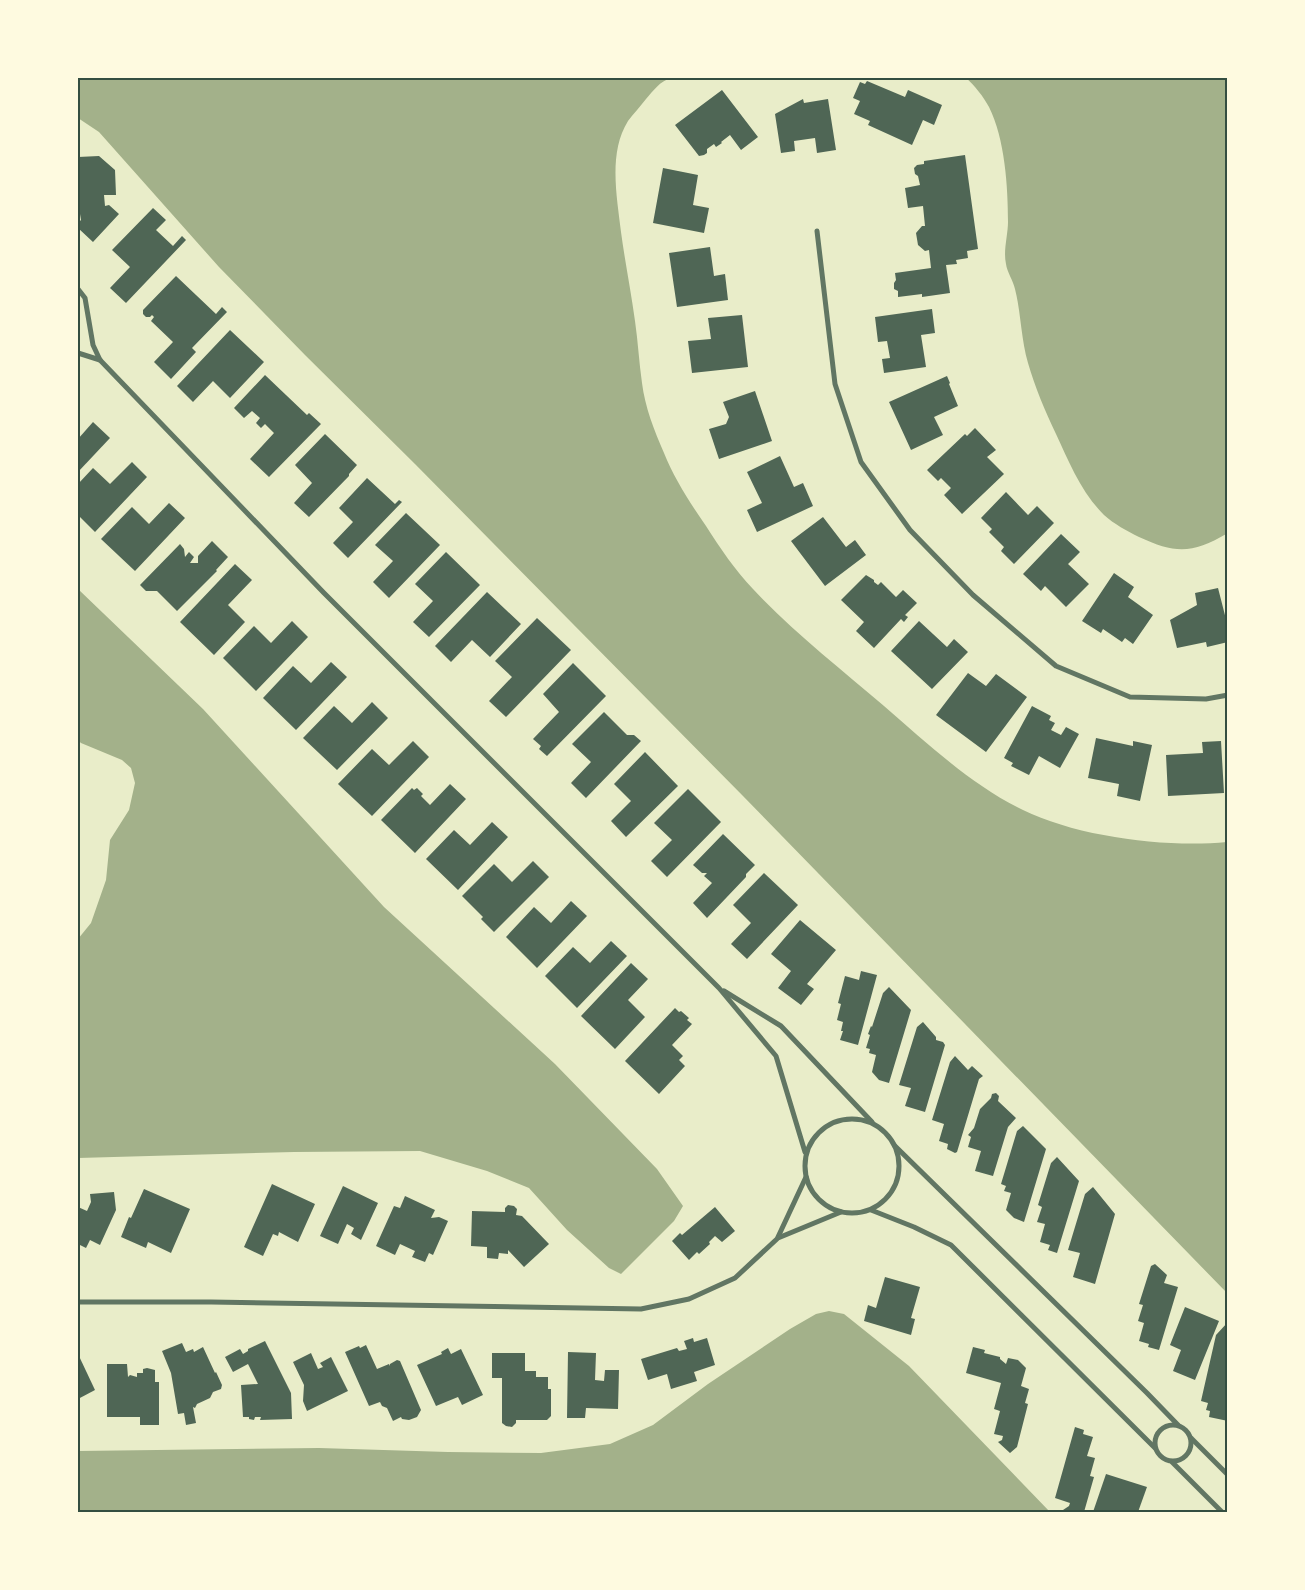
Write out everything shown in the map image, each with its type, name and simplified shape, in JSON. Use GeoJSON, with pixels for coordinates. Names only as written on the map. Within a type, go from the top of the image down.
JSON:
{"type":"FeatureCollection","features":[{"type":"Feature","properties":{"kind":"street"},"geometry":{"type":"LineString","coordinates":[[817,232],[835,384],[861,462],[910,530],[973,595],[1056,666],[1130,697],[1206,699],[1228,695]]}},
{"type":"Feature","properties":{"kind":"street"},"geometry":{"type":"LineString","coordinates":[[78,289],[85,298],[93,345],[100,360],[324,593],[719,988],[776,1056],[805,1152],[806,1176],[811,1189],[818,1199],[840,1212],[856,1213],[871,1210],[883,1202],[893,1190],[898,1175],[899,1160],[895,1146]]}},
{"type":"Feature","properties":{"kind":"street"},"geometry":{"type":"LineString","coordinates":[[78,352],[100,360]]}},
{"type":"Feature","properties":{"kind":"street"},"geometry":{"type":"LineString","coordinates":[[719,988],[780,1026],[873,1123],[886,1133],[895,1146],[1178,1425],[1188,1432],[1192,1443],[1188,1454],[1178,1461],[1172,1462]]}},
{"type":"Feature","properties":{"kind":"street"},"geometry":{"type":"LineString","coordinates":[[805,1152],[817,1134],[829,1124],[843,1119],[858,1119],[873,1123]]}},
{"type":"Feature","properties":{"kind":"street"},"geometry":{"type":"LineString","coordinates":[[778,1238],[806,1176]]}},
{"type":"Feature","properties":{"kind":"street"},"geometry":{"type":"LineString","coordinates":[[871,1210],[914,1226],[951,1245],[1155,1448],[1162,1458],[1172,1462],[1222,1512]]}},
{"type":"Feature","properties":{"kind":"street"},"geometry":{"type":"LineString","coordinates":[[78,1302],[211,1302],[641,1309],[690,1299],[735,1278],[778,1238],[840,1212]]}},
{"type":"Feature","properties":{"kind":"street"},"geometry":{"type":"LineString","coordinates":[[1155,1448],[1155,1437],[1158,1432],[1167,1426],[1178,1425]]}},
{"type":"Feature","properties":{"kind":"street"},"geometry":{"type":"LineString","coordinates":[[1190,1437],[1228,1475]]}},
{"type":"Feature","properties":{"kind":"shaded area"},"geometry":{"type":"Polygon","coordinates":[[[78,78],[671,78],[663,81],[654,90],[628,121],[622,134],[616,161],[618,204],[643,392],[653,427],[677,481],[728,559],[768,605],[800,635],[933,749],[968,776],[1004,800],[1045,819],[1096,834],[1151,842],[1227,842],[1227,1293],[743,796],[219,267],[99,132],[78,118],[78,78]]]}},
{"type":"Feature","properties":{"kind":"shaded area"},"geometry":{"type":"Polygon","coordinates":[[[966,78],[1227,78],[1228,533],[1194,548],[1174,549],[1152,543],[1125,530],[1104,515],[1082,487],[1048,417],[1028,363],[1017,298],[1005,259],[1008,208],[1006,179],[999,134],[989,107],[979,91],[966,78]]]}},
{"type":"Feature","properties":{"kind":"shaded area"},"geometry":{"type":"Polygon","coordinates":[[[78,589],[203,709],[384,907],[555,1064],[657,1169],[683,1206],[674,1221],[621,1274],[609,1268],[567,1230],[529,1188],[487,1171],[420,1151],[294,1152],[78,1158],[78,939],[91,923],[106,880],[110,840],[129,810],[135,783],[131,768],[122,760],[78,740],[78,589]]]}},
{"type":"Feature","properties":{"kind":"shaded area"},"geometry":{"type":"Polygon","coordinates":[[[829,1311],[844,1314],[909,1366],[1050,1512],[78,1512],[78,1451],[319,1448],[541,1453],[610,1444],[653,1425],[708,1384],[790,1329],[816,1314],[829,1311]]]}},
{"type":"Feature","properties":{"kind":"building"},"geometry":{"type":"Polygon","coordinates":[[[867,81],[905,97],[908,90],[942,105],[934,125],[923,120],[912,145],[868,125],[870,121],[854,114],[860,101],[853,98],[860,82],[865,84],[867,81]]]}},
{"type":"Feature","properties":{"kind":"building"},"geometry":{"type":"Polygon","coordinates":[[[722,90],[758,137],[741,150],[730,135],[722,143],[716,147],[714,144],[707,149],[707,153],[699,156],[675,125],[722,90]]]}},
{"type":"Feature","properties":{"kind":"building"},"geometry":{"type":"Polygon","coordinates":[[[803,99],[804,103],[828,99],[836,150],[817,153],[815,138],[794,141],[795,151],[781,153],[775,114],[803,99]]]}},
{"type":"Feature","properties":{"kind":"building"},"geometry":{"type":"Polygon","coordinates":[[[965,155],[978,249],[967,251],[968,258],[956,260],[957,264],[946,265],[950,293],[922,297],[922,294],[898,297],[898,291],[894,289],[895,273],[931,268],[929,250],[925,251],[918,245],[916,233],[922,226],[925,226],[923,206],[908,208],[905,188],[920,185],[914,168],[917,165],[924,164],[924,161],[965,155]]]}},
{"type":"Feature","properties":{"kind":"building"},"geometry":{"type":"Polygon","coordinates":[[[99,156],[115,170],[116,195],[104,195],[105,206],[109,205],[119,214],[93,242],[78,228],[78,223],[81,220],[80,214],[78,214],[78,157],[99,156]]]}},
{"type":"Feature","properties":{"kind":"building"},"geometry":{"type":"Polygon","coordinates":[[[663,168],[698,175],[693,205],[709,208],[704,233],[653,223],[663,168]]]}},
{"type":"Feature","properties":{"kind":"building"},"geometry":{"type":"Polygon","coordinates":[[[153,208],[166,220],[156,230],[173,246],[182,236],[186,240],[126,303],[110,288],[130,267],[112,250],[153,208]]]}},
{"type":"Feature","properties":{"kind":"building"},"geometry":{"type":"Polygon","coordinates":[[[710,247],[714,276],[725,274],[728,300],[677,307],[669,253],[710,247]]]}},
{"type":"Feature","properties":{"kind":"building"},"geometry":{"type":"Polygon","coordinates":[[[176,276],[216,314],[222,307],[227,312],[192,348],[196,352],[171,379],[154,362],[173,342],[151,321],[154,317],[152,315],[146,317],[143,314],[143,310],[176,276]]]}},
{"type":"Feature","properties":{"kind":"building"},"geometry":{"type":"Polygon","coordinates":[[[932,309],[935,333],[921,335],[926,367],[884,373],[882,359],[890,358],[887,341],[878,342],[875,317],[932,309]]]}},
{"type":"Feature","properties":{"kind":"building"},"geometry":{"type":"Polygon","coordinates":[[[742,315],[748,367],[692,373],[688,341],[711,339],[708,318],[742,315]]]}},
{"type":"Feature","properties":{"kind":"building"},"geometry":{"type":"Polygon","coordinates":[[[230,330],[264,362],[230,398],[213,381],[193,402],[177,386],[230,330]]]}},
{"type":"Feature","properties":{"kind":"building"},"geometry":{"type":"Polygon","coordinates":[[[265,375],[307,415],[309,413],[321,424],[269,477],[250,459],[274,433],[265,424],[261,428],[256,423],[260,418],[252,411],[244,418],[234,408],[265,375]]]}},
{"type":"Feature","properties":{"kind":"building"},"geometry":{"type":"Polygon","coordinates":[[[947,376],[958,406],[934,417],[943,435],[911,450],[889,402],[947,376]]]}},
{"type":"Feature","properties":{"kind":"building"},"geometry":{"type":"Polygon","coordinates":[[[755,391],[772,441],[719,459],[709,429],[726,424],[729,417],[723,402],[755,391]]]}},
{"type":"Feature","properties":{"kind":"building"},"geometry":{"type":"Polygon","coordinates":[[[93,422],[110,438],[78,472],[78,439],[93,422]]]}},
{"type":"Feature","properties":{"kind":"building"},"geometry":{"type":"Polygon","coordinates":[[[975,428],[996,450],[987,457],[1004,474],[962,514],[944,495],[951,488],[941,478],[938,481],[927,470],[965,434],[967,436],[975,428]]]}},
{"type":"Feature","properties":{"kind":"building"},"geometry":{"type":"Polygon","coordinates":[[[325,434],[357,465],[349,476],[309,517],[294,503],[312,483],[295,465],[325,434]]]}},
{"type":"Feature","properties":{"kind":"building"},"geometry":{"type":"Polygon","coordinates":[[[780,456],[794,487],[803,483],[813,506],[757,532],[747,510],[762,503],[747,472],[780,456]]]}},
{"type":"Feature","properties":{"kind":"building"},"geometry":{"type":"Polygon","coordinates":[[[132,462],[147,477],[95,532],[78,515],[78,484],[93,468],[110,484],[132,462]]]}},
{"type":"Feature","properties":{"kind":"building"},"geometry":{"type":"Polygon","coordinates":[[[367,478],[395,504],[399,500],[402,502],[348,558],[333,543],[353,522],[339,508],[367,478]]]}},
{"type":"Feature","properties":{"kind":"building"},"geometry":{"type":"Polygon","coordinates":[[[1006,492],[1028,515],[1037,506],[1054,523],[1014,564],[1001,551],[1004,547],[989,532],[992,529],[981,518],[1006,492]]]}},
{"type":"Feature","properties":{"kind":"building"},"geometry":{"type":"Polygon","coordinates":[[[169,503],[185,518],[135,571],[101,539],[132,507],[149,524],[169,503]]]}},
{"type":"Feature","properties":{"kind":"building"},"geometry":{"type":"Polygon","coordinates":[[[406,513],[440,545],[389,598],[373,582],[393,561],[375,545],[406,513]]]}},
{"type":"Feature","properties":{"kind":"building"},"geometry":{"type":"Polygon","coordinates":[[[823,517],[846,547],[855,540],[866,555],[825,586],[791,541],[823,517]]]}},
{"type":"Feature","properties":{"kind":"building"},"geometry":{"type":"Polygon","coordinates":[[[1061,534],[1080,552],[1068,564],[1089,584],[1066,607],[1045,586],[1041,591],[1023,574],[1061,534]]]}},
{"type":"Feature","properties":{"kind":"building"},"geometry":{"type":"Polygon","coordinates":[[[212,541],[228,557],[217,571],[177,611],[157,591],[146,591],[140,585],[180,544],[184,549],[185,557],[189,552],[194,557],[190,563],[198,563],[198,556],[212,541]]]}},
{"type":"Feature","properties":{"kind":"building"},"geometry":{"type":"Polygon","coordinates":[[[446,552],[480,585],[429,637],[413,622],[433,601],[415,584],[446,552]]]}},
{"type":"Feature","properties":{"kind":"building"},"geometry":{"type":"Polygon","coordinates":[[[235,564],[252,580],[228,605],[245,622],[214,655],[180,622],[235,564]]]}},
{"type":"Feature","properties":{"kind":"building"},"geometry":{"type":"Polygon","coordinates":[[[1114,573],[1134,587],[1128,597],[1153,615],[1133,644],[1125,638],[1122,642],[1103,629],[1101,633],[1082,621],[1114,573]]]}},
{"type":"Feature","properties":{"kind":"building"},"geometry":{"type":"Polygon","coordinates":[[[866,575],[878,585],[881,582],[896,597],[903,590],[917,603],[905,615],[908,617],[904,622],[901,619],[874,648],[856,631],[864,622],[841,600],[866,575]]]}},
{"type":"Feature","properties":{"kind":"building"},"geometry":{"type":"Polygon","coordinates":[[[1218,588],[1228,627],[1228,642],[1207,647],[1206,642],[1177,648],[1170,620],[1197,605],[1195,593],[1218,588]]]}},
{"type":"Feature","properties":{"kind":"building"},"geometry":{"type":"Polygon","coordinates":[[[487,592],[521,624],[490,657],[472,640],[451,662],[435,646],[487,592]]]}},
{"type":"Feature","properties":{"kind":"building"},"geometry":{"type":"Polygon","coordinates":[[[537,618],[571,650],[506,717],[489,701],[512,677],[495,661],[537,618]]]}},
{"type":"Feature","properties":{"kind":"building"},"geometry":{"type":"Polygon","coordinates":[[[292,621],[308,637],[256,691],[223,658],[254,626],[271,643],[292,621]]]}},
{"type":"Feature","properties":{"kind":"building"},"geometry":{"type":"Polygon","coordinates":[[[919,621],[947,647],[954,639],[968,652],[932,689],[891,651],[919,621]]]}},
{"type":"Feature","properties":{"kind":"building"},"geometry":{"type":"Polygon","coordinates":[[[331,662],[347,677],[296,730],[263,698],[293,666],[311,683],[331,662]]]}},
{"type":"Feature","properties":{"kind":"building"},"geometry":{"type":"Polygon","coordinates":[[[573,663],[606,696],[547,756],[539,749],[541,746],[533,739],[559,712],[543,694],[573,663]]]}},
{"type":"Feature","properties":{"kind":"building"},"geometry":{"type":"Polygon","coordinates":[[[968,673],[986,686],[996,674],[1027,697],[986,752],[936,715],[968,673]]]}},
{"type":"Feature","properties":{"kind":"building"},"geometry":{"type":"Polygon","coordinates":[[[372,702],[388,718],[337,770],[303,738],[334,706],[352,723],[372,702]]]}},
{"type":"Feature","properties":{"kind":"building"},"geometry":{"type":"Polygon","coordinates":[[[1032,706],[1051,716],[1049,720],[1055,723],[1051,730],[1061,735],[1066,727],[1079,734],[1060,768],[1039,756],[1029,775],[1011,766],[1013,763],[1004,758],[1032,706]]]}},
{"type":"Feature","properties":{"kind":"building"},"geometry":{"type":"Polygon","coordinates":[[[604,712],[627,735],[634,735],[641,741],[586,798],[571,783],[591,762],[572,744],[604,712]]]}},
{"type":"Feature","properties":{"kind":"building"},"geometry":{"type":"Polygon","coordinates":[[[1096,738],[1133,746],[1133,741],[1152,745],[1140,801],[1117,796],[1119,784],[1088,778],[1096,738]]]}},
{"type":"Feature","properties":{"kind":"building"},"geometry":{"type":"Polygon","coordinates":[[[413,741],[429,757],[372,816],[338,784],[372,749],[389,765],[413,741]]]}},
{"type":"Feature","properties":{"kind":"building"},"geometry":{"type":"Polygon","coordinates":[[[1221,741],[1224,793],[1168,796],[1166,755],[1203,753],[1202,742],[1221,741]]]}},
{"type":"Feature","properties":{"kind":"building"},"geometry":{"type":"Polygon","coordinates":[[[645,752],[678,786],[626,837],[611,821],[631,801],[614,784],[645,752]]]}},
{"type":"Feature","properties":{"kind":"building"},"geometry":{"type":"Polygon","coordinates":[[[450,784],[466,799],[415,853],[381,820],[412,788],[414,790],[417,788],[423,794],[421,796],[430,805],[450,784]]]}},
{"type":"Feature","properties":{"kind":"building"},"geometry":{"type":"Polygon","coordinates":[[[688,789],[721,822],[667,877],[651,861],[672,840],[654,823],[688,789]]]}},
{"type":"Feature","properties":{"kind":"building"},"geometry":{"type":"Polygon","coordinates":[[[492,822],[508,837],[458,890],[426,859],[454,830],[470,845],[492,822]]]}},
{"type":"Feature","properties":{"kind":"building"},"geometry":{"type":"Polygon","coordinates":[[[723,834],[755,865],[707,918],[693,903],[712,883],[704,876],[707,873],[702,873],[693,865],[723,834]]]}},
{"type":"Feature","properties":{"kind":"building"},"geometry":{"type":"Polygon","coordinates":[[[533,861],[549,877],[494,932],[481,919],[483,917],[462,896],[494,864],[512,882],[533,861]]]}},
{"type":"Feature","properties":{"kind":"building"},"geometry":{"type":"Polygon","coordinates":[[[764,873],[798,905],[747,959],[731,944],[751,923],[733,905],[764,873]]]}},
{"type":"Feature","properties":{"kind":"building"},"geometry":{"type":"Polygon","coordinates":[[[571,901],[587,916],[537,968],[506,937],[534,907],[551,923],[571,901]]]}},
{"type":"Feature","properties":{"kind":"building"},"geometry":{"type":"Polygon","coordinates":[[[800,920],[836,950],[807,984],[814,989],[801,1005],[778,988],[791,971],[771,954],[800,920]]]}},
{"type":"Feature","properties":{"kind":"building"},"geometry":{"type":"Polygon","coordinates":[[[611,941],[627,956],[577,1008],[545,976],[573,947],[590,963],[611,941]]]}},
{"type":"Feature","properties":{"kind":"building"},"geometry":{"type":"Polygon","coordinates":[[[631,963],[648,979],[628,1000],[645,1017],[615,1049],[581,1016],[631,963]]]}},
{"type":"Feature","properties":{"kind":"building"},"geometry":{"type":"Polygon","coordinates":[[[861,971],[877,975],[858,1045],[840,1040],[843,1022],[837,1020],[841,1004],[838,1003],[845,976],[859,980],[861,971]]]}},
{"type":"Feature","properties":{"kind":"building"},"geometry":{"type":"Polygon","coordinates":[[[889,987],[911,1010],[889,1083],[879,1080],[872,1072],[876,1055],[869,1053],[870,1049],[866,1048],[870,1035],[868,1034],[883,993],[889,987]]]}},
{"type":"Feature","properties":{"kind":"building"},"geometry":{"type":"Polygon","coordinates":[[[675,1008],[689,1018],[687,1020],[692,1024],[672,1045],[683,1056],[679,1060],[685,1066],[659,1094],[625,1061],[675,1008]]]}},
{"type":"Feature","properties":{"kind":"building"},"geometry":{"type":"Polygon","coordinates":[[[923,1022],[936,1037],[936,1040],[943,1042],[945,1045],[925,1112],[905,1106],[911,1088],[899,1085],[917,1027],[923,1022]]]}},
{"type":"Feature","properties":{"kind":"building"},"geometry":{"type":"Polygon","coordinates":[[[955,1056],[968,1070],[972,1066],[983,1076],[979,1079],[957,1152],[955,1153],[947,1149],[948,1144],[939,1141],[944,1124],[932,1120],[950,1062],[955,1056]]]}},
{"type":"Feature","properties":{"kind":"building"},"geometry":{"type":"Polygon","coordinates":[[[996,1093],[999,1096],[998,1101],[1016,1118],[1008,1127],[993,1176],[975,1171],[981,1151],[968,1147],[971,1137],[968,1135],[974,1128],[980,1109],[991,1098],[992,1094],[996,1093]]]}},
{"type":"Feature","properties":{"kind":"building"},"geometry":{"type":"Polygon","coordinates":[[[1023,1126],[1046,1149],[1024,1222],[1014,1218],[1006,1210],[1011,1193],[1004,1191],[1006,1186],[1001,1184],[1017,1131],[1023,1126]]]}},
{"type":"Feature","properties":{"kind":"building"},"geometry":{"type":"Polygon","coordinates":[[[1057,1157],[1079,1181],[1057,1253],[1048,1250],[1050,1245],[1040,1242],[1045,1224],[1037,1222],[1042,1207],[1038,1205],[1051,1163],[1057,1157]]]}},
{"type":"Feature","properties":{"kind":"building"},"geometry":{"type":"Polygon","coordinates":[[[272,1184],[315,1204],[298,1242],[279,1232],[278,1236],[273,1234],[263,1256],[244,1247],[272,1184]]]}},
{"type":"Feature","properties":{"kind":"building"},"geometry":{"type":"Polygon","coordinates":[[[343,1186],[378,1203],[361,1240],[351,1234],[354,1228],[347,1224],[338,1244],[320,1236],[343,1186]]]}},
{"type":"Feature","properties":{"kind":"building"},"geometry":{"type":"Polygon","coordinates":[[[1093,1187],[1115,1214],[1095,1284],[1073,1277],[1080,1253],[1068,1250],[1085,1194],[1093,1187]]]}},
{"type":"Feature","properties":{"kind":"building"},"geometry":{"type":"Polygon","coordinates":[[[144,1189],[190,1209],[171,1253],[148,1242],[146,1248],[121,1237],[144,1189]]]}},
{"type":"Feature","properties":{"kind":"building"},"geometry":{"type":"Polygon","coordinates":[[[114,1192],[116,1210],[100,1245],[90,1240],[86,1248],[78,1244],[78,1207],[87,1211],[91,1202],[90,1194],[114,1192]]]}},
{"type":"Feature","properties":{"kind":"building"},"geometry":{"type":"Polygon","coordinates":[[[405,1196],[435,1210],[431,1218],[439,1217],[448,1221],[433,1255],[429,1253],[425,1262],[412,1257],[415,1251],[400,1244],[395,1255],[376,1246],[394,1206],[400,1208],[405,1196]]]}},
{"type":"Feature","properties":{"kind":"building"},"geometry":{"type":"Polygon","coordinates":[[[508,1205],[514,1206],[517,1209],[516,1215],[522,1216],[549,1244],[524,1267],[508,1250],[508,1254],[499,1253],[498,1259],[487,1258],[487,1247],[471,1246],[472,1211],[505,1212],[505,1208],[508,1205]]]}},
{"type":"Feature","properties":{"kind":"building"},"geometry":{"type":"Polygon","coordinates":[[[715,1207],[735,1231],[722,1242],[715,1236],[709,1242],[710,1244],[699,1254],[697,1252],[689,1260],[672,1241],[715,1207]]]}},
{"type":"Feature","properties":{"kind":"building"},"geometry":{"type":"Polygon","coordinates":[[[1155,1264],[1167,1275],[1164,1283],[1178,1287],[1159,1350],[1148,1347],[1149,1344],[1139,1341],[1144,1323],[1138,1321],[1143,1305],[1139,1304],[1151,1266],[1155,1264]]]}},
{"type":"Feature","properties":{"kind":"building"},"geometry":{"type":"Polygon","coordinates":[[[885,1277],[920,1287],[911,1318],[915,1319],[911,1335],[864,1321],[868,1305],[876,1308],[885,1277]]]}},
{"type":"Feature","properties":{"kind":"building"},"geometry":{"type":"Polygon","coordinates":[[[1185,1307],[1219,1321],[1195,1380],[1173,1371],[1181,1350],[1170,1345],[1185,1307]]]}},
{"type":"Feature","properties":{"kind":"building"},"geometry":{"type":"Polygon","coordinates":[[[1228,1322],[1228,1421],[1209,1417],[1210,1411],[1206,1410],[1208,1403],[1201,1401],[1216,1335],[1228,1322]]]}},
{"type":"Feature","properties":{"kind":"building"},"geometry":{"type":"Polygon","coordinates":[[[693,1338],[694,1342],[707,1338],[715,1365],[694,1372],[697,1381],[671,1389],[667,1374],[648,1380],[641,1359],[677,1348],[679,1351],[687,1349],[684,1341],[693,1338]]]}},
{"type":"Feature","properties":{"kind":"building"},"geometry":{"type":"Polygon","coordinates":[[[265,1341],[291,1393],[292,1419],[260,1420],[261,1417],[255,1417],[254,1420],[249,1419],[249,1417],[243,1417],[241,1385],[258,1384],[248,1364],[233,1372],[225,1357],[240,1349],[243,1354],[248,1349],[265,1341]]]}},
{"type":"Feature","properties":{"kind":"building"},"geometry":{"type":"Polygon","coordinates":[[[182,1343],[186,1352],[193,1349],[194,1352],[203,1347],[222,1385],[221,1389],[213,1392],[210,1398],[197,1404],[195,1408],[193,1407],[196,1423],[186,1425],[184,1413],[178,1414],[171,1373],[162,1351],[182,1343]]]}},
{"type":"Feature","properties":{"kind":"building"},"geometry":{"type":"Polygon","coordinates":[[[366,1345],[377,1369],[389,1364],[389,1366],[397,1360],[400,1361],[421,1410],[417,1417],[409,1420],[402,1419],[401,1417],[393,1421],[387,1408],[382,1406],[380,1402],[369,1406],[345,1352],[366,1345]]]}},
{"type":"Feature","properties":{"kind":"building"},"geometry":{"type":"Polygon","coordinates":[[[973,1347],[985,1350],[984,1353],[1000,1357],[1006,1364],[1008,1358],[1018,1360],[1026,1368],[1021,1386],[1029,1389],[1025,1403],[1028,1404],[1017,1447],[1010,1453],[998,1442],[1002,1440],[1003,1436],[994,1434],[1000,1411],[994,1409],[1001,1383],[966,1373],[973,1347]]]}},
{"type":"Feature","properties":{"kind":"building"},"geometry":{"type":"Polygon","coordinates":[[[448,1348],[451,1354],[461,1349],[483,1395],[462,1405],[458,1397],[436,1406],[417,1365],[442,1354],[441,1352],[448,1348]]]}},
{"type":"Feature","properties":{"kind":"building"},"geometry":{"type":"Polygon","coordinates":[[[568,1352],[596,1353],[595,1380],[604,1381],[605,1370],[619,1370],[618,1409],[586,1408],[585,1418],[567,1418],[568,1352]]]}},
{"type":"Feature","properties":{"kind":"building"},"geometry":{"type":"Polygon","coordinates":[[[311,1353],[318,1369],[323,1367],[320,1363],[331,1357],[348,1391],[307,1411],[303,1401],[304,1385],[293,1362],[311,1353]]]}},
{"type":"Feature","properties":{"kind":"building"},"geometry":{"type":"Polygon","coordinates":[[[492,1353],[525,1353],[525,1371],[536,1371],[536,1377],[548,1377],[548,1389],[551,1389],[551,1416],[547,1420],[516,1420],[512,1427],[502,1423],[502,1378],[492,1378],[492,1353]]]}},
{"type":"Feature","properties":{"kind":"building"},"geometry":{"type":"Polygon","coordinates":[[[78,1354],[95,1390],[78,1399],[78,1354]]]}},
{"type":"Feature","properties":{"kind":"building"},"geometry":{"type":"Polygon","coordinates":[[[107,1364],[127,1364],[128,1377],[130,1375],[137,1377],[137,1373],[143,1373],[143,1369],[155,1370],[155,1382],[159,1382],[159,1425],[140,1425],[140,1417],[107,1417],[107,1364]]]}},
{"type":"Feature","properties":{"kind":"building"},"geometry":{"type":"Polygon","coordinates":[[[1075,1427],[1084,1430],[1083,1434],[1093,1437],[1087,1456],[1095,1458],[1090,1476],[1094,1477],[1084,1512],[1065,1512],[1063,1510],[1070,1503],[1055,1498],[1075,1427]]]}},
{"type":"Feature","properties":{"kind":"building"},"geometry":{"type":"Polygon","coordinates":[[[1106,1474],[1147,1487],[1138,1512],[1093,1512],[1106,1474]]]}}]}
